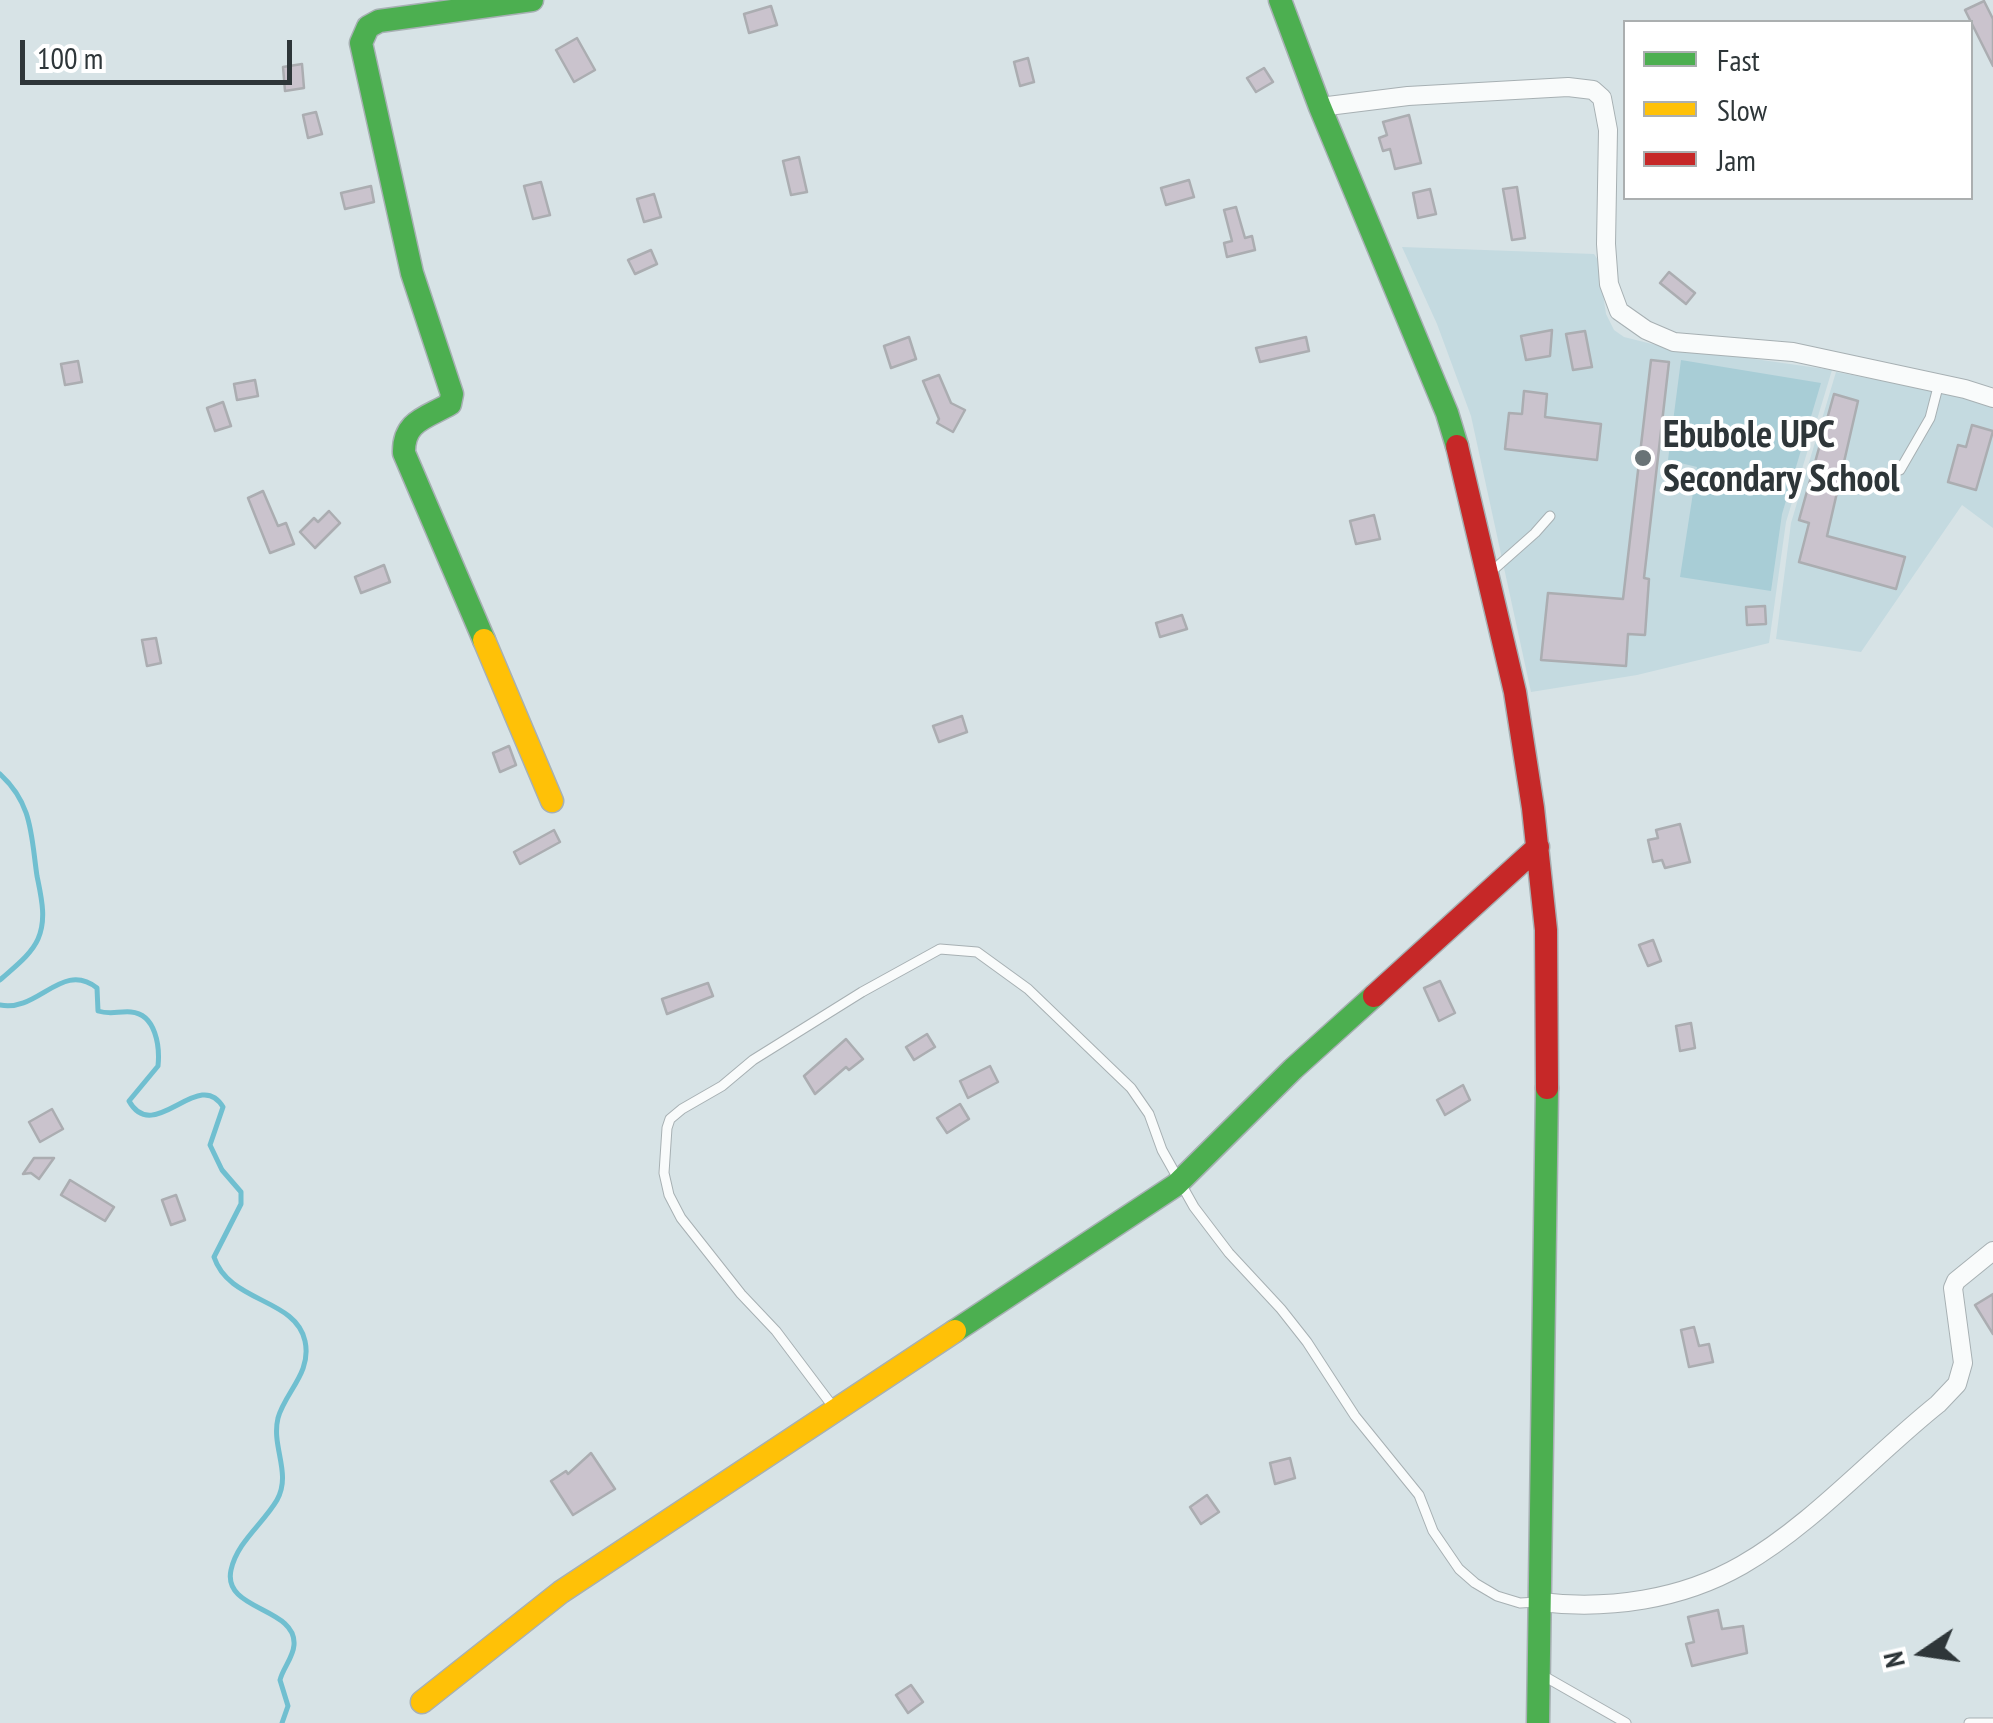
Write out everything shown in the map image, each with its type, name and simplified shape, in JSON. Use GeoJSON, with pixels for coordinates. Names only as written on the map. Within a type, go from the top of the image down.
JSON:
{"type":"FeatureCollection","features":[{"type":"Feature","properties":{"kind":"street"},"geometry":{"type":"LineString","coordinates":[[532,0],[379,21],[368,27],[362,44],[416,287],[452,394],[450,404],[442,410],[408,425],[402,438],[404,453],[552,801]]}},
{"type":"Feature","properties":{"kind":"street"},"geometry":{"type":"LineString","coordinates":[[1280,0],[1320,107],[1448,413],[1514,692],[1538,847],[1548,1000],[1538,1723]]}},
{"type":"Feature","properties":{"kind":"street"},"geometry":{"type":"LineString","coordinates":[[1320,107],[1408,96],[1568,87],[1594,90],[1602,98],[1608,130],[1606,244],[1610,284],[1619,311],[1646,330],[1674,342],[1793,352],[1993,398]]}},
{"type":"Feature","properties":{"kind":"street"},"geometry":{"type":"LineString","coordinates":[[422,1702],[561,1592],[1179,1182],[1293,1069],[1538,847]]}},
{"type":"Feature","properties":{"kind":"street"},"geometry":{"type":"LineString","coordinates":[[1540,1602],[1583,1607],[1656,1597],[1718,1576],[1767,1548],[1957,1384],[1962,1363],[1953,1288],[1956,1281],[1993,1251]]}},
{"type":"Feature","properties":{"kind":"lane"},"geometry":{"type":"LineString","coordinates":[[1900,470],[1930,418],[1939,383]]}},
{"type":"Feature","properties":{"kind":"lane"},"geometry":{"type":"LineString","coordinates":[[1489,574],[1550,516]]}},
{"type":"Feature","properties":{"kind":"lane"},"geometry":{"type":"LineString","coordinates":[[835,1410],[776,1332],[697,1242],[669,1194],[664,1148],[670,1119],[722,1086],[753,1060],[940,949],[977,952],[1028,990],[1132,1088],[1179,1182],[1228,1253],[1307,1342],[1355,1416],[1418,1495],[1433,1531],[1459,1568],[1497,1596],[1540,1602]]}},
{"type":"Feature","properties":{"kind":"lane"},"geometry":{"type":"LineString","coordinates":[[1539,1674],[1626,1723]]}},
{"type":"Feature","properties":{"kind":"lane"},"geometry":{"type":"LineString","coordinates":[[1969,1723],[1993,1722]]}},
{"type":"Feature","properties":{"kind":"shaded area","name":"Ebubole UPC Secondary School"},"geometry":{"type":"Polygon","coordinates":[[[1402,247],[1594,254],[1606,314],[1614,330],[1624,337],[1832,370],[1786,522],[1769,643],[1637,675],[1531,692],[1471,416],[1437,324],[1402,247]]]}},
{"type":"Feature","properties":{"kind":"shaded area"},"geometry":{"type":"Polygon","coordinates":[[[1681,360],[1821,383],[1782,514],[1771,591],[1680,577],[1697,467],[1668,460],[1681,360]]]}},
{"type":"Feature","properties":{"kind":"shaded area"},"geometry":{"type":"Polygon","coordinates":[[[1836,372],[1951,394],[1993,408],[1993,528],[1962,505],[1861,652],[1776,639],[1791,523],[1836,372]]]}},
{"type":"Feature","properties":{"kind":"building"},"geometry":{"type":"Polygon","coordinates":[[[1984,1],[1993,19],[1993,66],[1973,20],[1965,10],[1984,1]]]}},
{"type":"Feature","properties":{"kind":"building"},"geometry":{"type":"Polygon","coordinates":[[[771,6],[777,25],[749,33],[744,14],[771,6]]]}},
{"type":"Feature","properties":{"kind":"building"},"geometry":{"type":"Polygon","coordinates":[[[577,38],[595,70],[574,82],[556,50],[577,38]]]}},
{"type":"Feature","properties":{"kind":"building"},"geometry":{"type":"Polygon","coordinates":[[[1028,58],[1034,82],[1020,86],[1014,62],[1028,58]]]}},
{"type":"Feature","properties":{"kind":"building"},"geometry":{"type":"Polygon","coordinates":[[[302,64],[304,88],[285,91],[283,67],[302,64]]]}},
{"type":"Feature","properties":{"kind":"building"},"geometry":{"type":"Polygon","coordinates":[[[1264,68],[1273,82],[1256,92],[1247,78],[1264,68]]]}},
{"type":"Feature","properties":{"kind":"building"},"geometry":{"type":"Polygon","coordinates":[[[316,112],[322,134],[308,138],[303,115],[316,112]]]}},
{"type":"Feature","properties":{"kind":"building"},"geometry":{"type":"Polygon","coordinates":[[[1409,115],[1421,163],[1395,169],[1390,149],[1383,151],[1379,138],[1387,135],[1383,122],[1409,115]]]}},
{"type":"Feature","properties":{"kind":"building"},"geometry":{"type":"Polygon","coordinates":[[[799,157],[807,192],[791,195],[783,161],[799,157]]]}},
{"type":"Feature","properties":{"kind":"building"},"geometry":{"type":"Polygon","coordinates":[[[1189,180],[1194,197],[1166,205],[1161,188],[1189,180]]]}},
{"type":"Feature","properties":{"kind":"building"},"geometry":{"type":"Polygon","coordinates":[[[541,182],[550,215],[533,219],[524,186],[541,182]]]}},
{"type":"Feature","properties":{"kind":"building"},"geometry":{"type":"Polygon","coordinates":[[[371,186],[374,202],[345,209],[341,193],[371,186]]]}},
{"type":"Feature","properties":{"kind":"building"},"geometry":{"type":"Polygon","coordinates":[[[1517,187],[1525,238],[1512,240],[1503,189],[1517,187]]]}},
{"type":"Feature","properties":{"kind":"building"},"geometry":{"type":"Polygon","coordinates":[[[1430,189],[1436,214],[1418,218],[1413,193],[1430,189]]]}},
{"type":"Feature","properties":{"kind":"building"},"geometry":{"type":"Polygon","coordinates":[[[654,194],[661,217],[644,222],[637,199],[654,194]]]}},
{"type":"Feature","properties":{"kind":"building"},"geometry":{"type":"Polygon","coordinates":[[[1236,207],[1245,238],[1252,236],[1255,250],[1227,257],[1224,243],[1232,241],[1224,210],[1236,207]]]}},
{"type":"Feature","properties":{"kind":"building"},"geometry":{"type":"Polygon","coordinates":[[[651,250],[657,264],[635,274],[628,260],[651,250]]]}},
{"type":"Feature","properties":{"kind":"building"},"geometry":{"type":"Polygon","coordinates":[[[1669,272],[1695,293],[1686,304],[1660,283],[1669,272]]]}},
{"type":"Feature","properties":{"kind":"building"},"geometry":{"type":"Polygon","coordinates":[[[1552,330],[1550,356],[1526,360],[1521,336],[1552,330]]]}},
{"type":"Feature","properties":{"kind":"building"},"geometry":{"type":"Polygon","coordinates":[[[1585,331],[1592,367],[1573,370],[1566,334],[1585,331]]]}},
{"type":"Feature","properties":{"kind":"building"},"geometry":{"type":"Polygon","coordinates":[[[909,337],[916,359],[891,368],[884,346],[909,337]]]}},
{"type":"Feature","properties":{"kind":"building"},"geometry":{"type":"Polygon","coordinates":[[[1306,337],[1309,351],[1260,362],[1256,348],[1306,337]]]}},
{"type":"Feature","properties":{"kind":"building"},"geometry":{"type":"Polygon","coordinates":[[[1651,360],[1669,362],[1644,578],[1649,579],[1645,635],[1628,634],[1626,666],[1541,660],[1548,593],[1623,599],[1651,360]]]}},
{"type":"Feature","properties":{"kind":"building"},"geometry":{"type":"Polygon","coordinates":[[[78,361],[82,382],[65,385],[61,364],[78,361]]]}},
{"type":"Feature","properties":{"kind":"building"},"geometry":{"type":"Polygon","coordinates":[[[939,375],[951,403],[965,410],[953,432],[937,423],[939,419],[923,381],[939,375]]]}},
{"type":"Feature","properties":{"kind":"building"},"geometry":{"type":"Polygon","coordinates":[[[255,380],[258,396],[237,400],[234,384],[255,380]]]}},
{"type":"Feature","properties":{"kind":"building"},"geometry":{"type":"Polygon","coordinates":[[[1524,391],[1547,394],[1545,417],[1601,424],[1597,460],[1505,449],[1509,413],[1522,414],[1524,391]]]}},
{"type":"Feature","properties":{"kind":"building"},"geometry":{"type":"Polygon","coordinates":[[[1834,394],[1858,401],[1827,536],[1905,557],[1896,589],[1799,562],[1809,523],[1799,520],[1834,394]]]}},
{"type":"Feature","properties":{"kind":"building"},"geometry":{"type":"Polygon","coordinates":[[[223,402],[231,426],[215,431],[207,408],[223,402]]]}},
{"type":"Feature","properties":{"kind":"building"},"geometry":{"type":"Polygon","coordinates":[[[1972,425],[1993,431],[1976,490],[1948,482],[1958,445],[1966,447],[1972,425]]]}},
{"type":"Feature","properties":{"kind":"building"},"geometry":{"type":"Polygon","coordinates":[[[263,491],[278,526],[286,523],[294,544],[270,553],[248,498],[263,491]]]}},
{"type":"Feature","properties":{"kind":"building"},"geometry":{"type":"Polygon","coordinates":[[[329,511],[340,523],[315,548],[300,532],[314,518],[318,522],[329,511]]]}},
{"type":"Feature","properties":{"kind":"building"},"geometry":{"type":"Polygon","coordinates":[[[1374,515],[1380,539],[1356,544],[1350,521],[1374,515]]]}},
{"type":"Feature","properties":{"kind":"building"},"geometry":{"type":"Polygon","coordinates":[[[384,565],[390,582],[361,593],[355,577],[384,565]]]}},
{"type":"Feature","properties":{"kind":"building"},"geometry":{"type":"Polygon","coordinates":[[[1765,606],[1766,624],[1747,625],[1746,607],[1765,606]]]}},
{"type":"Feature","properties":{"kind":"building"},"geometry":{"type":"Polygon","coordinates":[[[1182,615],[1187,629],[1160,637],[1156,623],[1182,615]]]}},
{"type":"Feature","properties":{"kind":"building"},"geometry":{"type":"Polygon","coordinates":[[[156,638],[161,663],[147,666],[142,640],[156,638]]]}},
{"type":"Feature","properties":{"kind":"building"},"geometry":{"type":"Polygon","coordinates":[[[962,716],[967,732],[939,742],[933,726],[962,716]]]}},
{"type":"Feature","properties":{"kind":"building"},"geometry":{"type":"Polygon","coordinates":[[[509,746],[516,765],[500,772],[493,753],[509,746]]]}},
{"type":"Feature","properties":{"kind":"building"},"geometry":{"type":"Polygon","coordinates":[[[1680,824],[1690,862],[1665,868],[1662,860],[1653,862],[1648,840],[1658,838],[1656,830],[1680,824]]]}},
{"type":"Feature","properties":{"kind":"building"},"geometry":{"type":"Polygon","coordinates":[[[554,830],[560,842],[520,864],[514,852],[554,830]]]}},
{"type":"Feature","properties":{"kind":"building"},"geometry":{"type":"Polygon","coordinates":[[[1653,940],[1661,961],[1648,966],[1639,945],[1653,940]]]}},
{"type":"Feature","properties":{"kind":"building"},"geometry":{"type":"Polygon","coordinates":[[[1440,981],[1455,1013],[1439,1021],[1424,988],[1440,981]]]}},
{"type":"Feature","properties":{"kind":"building"},"geometry":{"type":"Polygon","coordinates":[[[708,983],[713,996],[667,1014],[662,999],[708,983]]]}},
{"type":"Feature","properties":{"kind":"building"},"geometry":{"type":"Polygon","coordinates":[[[1691,1023],[1695,1048],[1680,1051],[1676,1026],[1691,1023]]]}},
{"type":"Feature","properties":{"kind":"building"},"geometry":{"type":"Polygon","coordinates":[[[927,1034],[935,1047],[914,1060],[906,1047],[927,1034]]]}},
{"type":"Feature","properties":{"kind":"building"},"geometry":{"type":"Polygon","coordinates":[[[846,1039],[863,1059],[849,1070],[846,1067],[815,1094],[804,1076],[846,1039]]]}},
{"type":"Feature","properties":{"kind":"building"},"geometry":{"type":"Polygon","coordinates":[[[990,1066],[998,1082],[968,1098],[960,1081],[990,1066]]]}},
{"type":"Feature","properties":{"kind":"building"},"geometry":{"type":"Polygon","coordinates":[[[1463,1085],[1470,1100],[1445,1115],[1437,1100],[1463,1085]]]}},
{"type":"Feature","properties":{"kind":"building"},"geometry":{"type":"Polygon","coordinates":[[[960,1104],[969,1119],[947,1133],[937,1118],[960,1104]]]}},
{"type":"Feature","properties":{"kind":"building"},"geometry":{"type":"Polygon","coordinates":[[[52,1109],[63,1129],[40,1142],[29,1122],[52,1109]]]}},
{"type":"Feature","properties":{"kind":"building"},"geometry":{"type":"Polygon","coordinates":[[[34,1158],[54,1158],[39,1179],[31,1173],[23,1174],[34,1158]]]}},
{"type":"Feature","properties":{"kind":"building"},"geometry":{"type":"Polygon","coordinates":[[[70,1180],[114,1207],[105,1221],[61,1195],[70,1180]]]}},
{"type":"Feature","properties":{"kind":"building"},"geometry":{"type":"Polygon","coordinates":[[[176,1195],[185,1220],[171,1225],[162,1200],[176,1195]]]}},
{"type":"Feature","properties":{"kind":"building"},"geometry":{"type":"Polygon","coordinates":[[[1993,1294],[1993,1334],[1975,1305],[1993,1294]]]}},
{"type":"Feature","properties":{"kind":"building"},"geometry":{"type":"Polygon","coordinates":[[[1694,1327],[1699,1346],[1709,1344],[1713,1362],[1689,1367],[1681,1330],[1694,1327]]]}},
{"type":"Feature","properties":{"kind":"building"},"geometry":{"type":"Polygon","coordinates":[[[591,1453],[615,1489],[573,1515],[551,1481],[566,1471],[568,1474],[591,1453]]]}},
{"type":"Feature","properties":{"kind":"building"},"geometry":{"type":"Polygon","coordinates":[[[1290,1458],[1295,1478],[1275,1484],[1270,1463],[1290,1458]]]}},
{"type":"Feature","properties":{"kind":"building"},"geometry":{"type":"Polygon","coordinates":[[[1207,1495],[1219,1512],[1201,1524],[1190,1507],[1207,1495]]]}},
{"type":"Feature","properties":{"kind":"building"},"geometry":{"type":"Polygon","coordinates":[[[1718,1610],[1722,1629],[1743,1626],[1747,1653],[1692,1666],[1686,1644],[1694,1642],[1688,1617],[1718,1610]]]}},
{"type":"Feature","properties":{"kind":"building"},"geometry":{"type":"Polygon","coordinates":[[[911,1685],[923,1702],[908,1713],[896,1695],[911,1685]]]}},
{"type":"Feature","properties":{"kind":"waterway"},"geometry":{"type":"LineString","coordinates":[[0,774],[19,797],[29,821],[43,916],[35,945],[0,980]]}},
{"type":"Feature","properties":{"kind":"waterway"},"geometry":{"type":"LineString","coordinates":[[0,1005],[26,1002],[61,983],[84,981],[97,988],[98,1011],[139,1014],[155,1033],[158,1066],[129,1101],[139,1112],[163,1112],[202,1095],[213,1097],[223,1107],[210,1145],[222,1170],[241,1192],[241,1204],[214,1257],[233,1283],[289,1316],[305,1341],[305,1363],[278,1418],[281,1490],[239,1551],[231,1570],[231,1583],[237,1594],[273,1615],[292,1633],[293,1650],[280,1680],[288,1706],[282,1723]]}},
{"type":"Feature","properties":{"kind":"traffic: fast"},"geometry":{"type":"LineString","coordinates":[[484,640],[404,453],[412,427],[450,404],[452,394],[412,273],[361,43],[368,27],[379,21],[532,0]]}},
{"type":"Feature","properties":{"kind":"traffic: fast"},"geometry":{"type":"LineString","coordinates":[[1280,0],[1457,446]]}},
{"type":"Feature","properties":{"kind":"traffic: fast"},"geometry":{"type":"LineString","coordinates":[[955,1331],[1176,1185],[1293,1069],[1374,996]]}},
{"type":"Feature","properties":{"kind":"traffic: fast"},"geometry":{"type":"LineString","coordinates":[[1538,1723],[1547,1088]]}},
{"type":"Feature","properties":{"kind":"traffic: slow"},"geometry":{"type":"LineString","coordinates":[[484,640],[552,801]]}},
{"type":"Feature","properties":{"kind":"traffic: slow"},"geometry":{"type":"LineString","coordinates":[[422,1702],[561,1592],[955,1331]]}},
{"type":"Feature","properties":{"kind":"traffic: jam"},"geometry":{"type":"LineString","coordinates":[[1457,446],[1515,692],[1533,808],[1546,930],[1547,1088]]}},
{"type":"Feature","properties":{"kind":"traffic: jam"},"geometry":{"type":"LineString","coordinates":[[1374,996],[1538,847]]}},
{"type":"Feature","properties":{"kind":"place","name":"Ebubole UPC Secondary School"},"geometry":{"type":"Point","coordinates":[1643,458]}}]}
